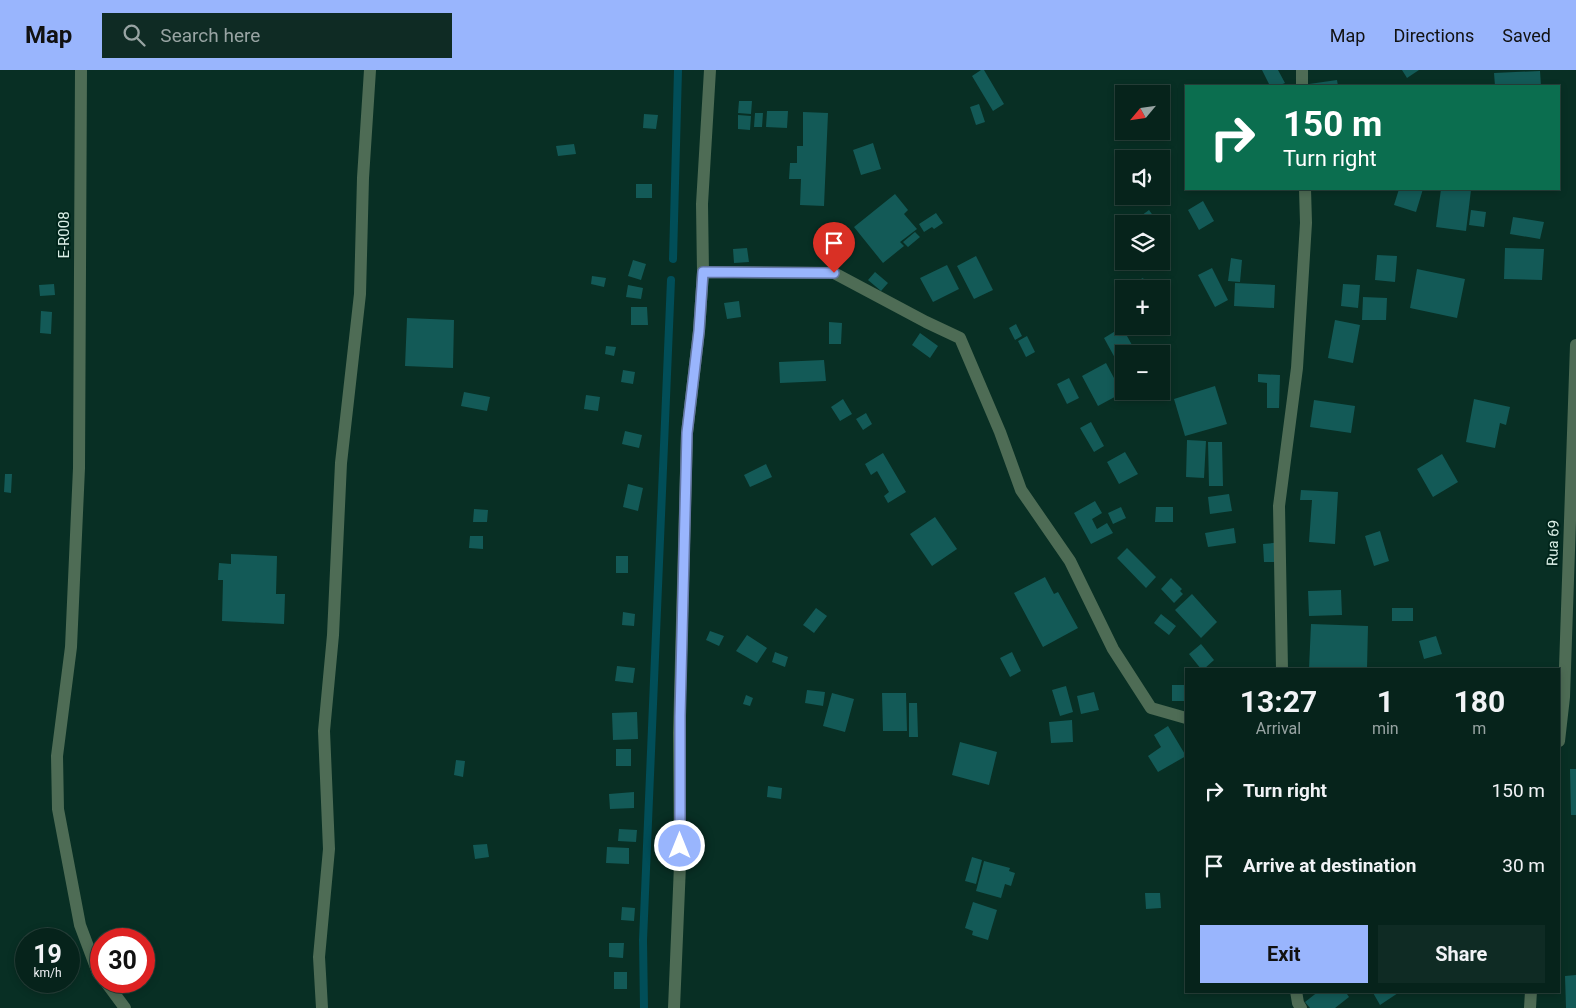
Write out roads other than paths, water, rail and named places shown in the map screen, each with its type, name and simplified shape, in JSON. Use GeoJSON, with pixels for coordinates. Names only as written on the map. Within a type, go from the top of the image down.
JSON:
{"type":"FeatureCollection","features":[{"type":"Feature","properties":{"kind":"street","name":"E-R008"},"geometry":{"type":"LineString","coordinates":[[81,70],[79,468],[70,647],[57,756],[58,809],[80,924],[90,951]]}},
{"type":"Feature","properties":{"kind":"street"},"geometry":{"type":"LineString","coordinates":[[322,1008],[319,957],[329,849],[324,731],[333,635],[341,463],[360,294],[370,70]]}},
{"type":"Feature","properties":{"kind":"street"},"geometry":{"type":"LineString","coordinates":[[674,1008],[680,865],[680,724],[687,433],[699,331],[703,272],[702,204],[710,70]]}},
{"type":"Feature","properties":{"kind":"street"},"geometry":{"type":"LineString","coordinates":[[1302,70],[1302,85]]}},
{"type":"Feature","properties":{"kind":"street"},"geometry":{"type":"LineString","coordinates":[[1282,668],[1279,506],[1297,368],[1306,223],[1305,190]]}},
{"type":"Feature","properties":{"kind":"street"},"geometry":{"type":"LineString","coordinates":[[703,272],[834,273],[960,338],[1000,432],[1021,490],[1070,561],[1112,649],[1151,708],[1185,718]]}},
{"type":"Feature","properties":{"kind":"street","name":"Rua 69"},"geometry":{"type":"LineString","coordinates":[[1560,732],[1564,697],[1576,345]]}},
{"type":"Feature","properties":{"kind":"street"},"geometry":{"type":"LineString","coordinates":[[114,993],[125,1008]]}},
{"type":"Feature","properties":{"kind":"street"},"geometry":{"type":"LineString","coordinates":[[1297,993],[1301,1008]]}},
{"type":"Feature","properties":{"kind":"street"},"geometry":{"type":"LineString","coordinates":[[1530,1008],[1531,993]]}},
{"type":"Feature","properties":{"kind":"waterway"},"geometry":{"type":"LineString","coordinates":[[673,259],[678,70]]}},
{"type":"Feature","properties":{"kind":"waterway"},"geometry":{"type":"LineString","coordinates":[[644,1008],[643,940],[671,280]]}}]}
